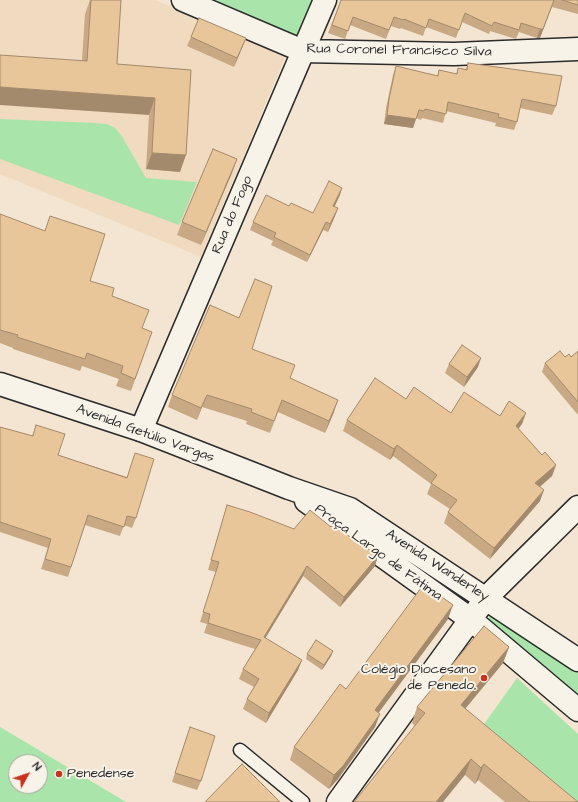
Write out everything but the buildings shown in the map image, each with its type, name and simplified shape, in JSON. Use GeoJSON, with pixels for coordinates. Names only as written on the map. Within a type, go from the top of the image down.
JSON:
{"type":"FeatureCollection","features":[{"type":"Feature","properties":{"kind":"street","name":"Rua Coronel Francisco Silva"},"geometry":{"type":"LineString","coordinates":[[183,0],[303,51],[454,54],[578,49]]}},
{"type":"Feature","properties":{"kind":"street","name":"Rua do Fogo"},"geometry":{"type":"LineString","coordinates":[[141,430],[325,0]]}},
{"type":"Feature","properties":{"kind":"street","name":"Avenida Getúlio Vargas"},"geometry":{"type":"LineString","coordinates":[[0,384],[141,430],[288,488]]}},
{"type":"Feature","properties":{"kind":"street","name":"Avenida Wanderley"},"geometry":{"type":"LineString","coordinates":[[288,488],[350,509],[578,660]]}},
{"type":"Feature","properties":{"kind":"street","name":"Praça Largo de Fátima"},"geometry":{"type":"LineString","coordinates":[[288,488],[470,619],[578,710]]}},
{"type":"Feature","properties":{"kind":"street"},"geometry":{"type":"LineString","coordinates":[[338,802],[486,598],[578,507]]}},
{"type":"Feature","properties":{"kind":"lane"},"geometry":{"type":"LineString","coordinates":[[240,750],[303,802]]}},
{"type":"Feature","properties":{"kind":"shaded area"},"geometry":{"type":"Polygon","coordinates":[[[0,0],[155,0],[286,55],[201,257],[0,174],[0,0]]]}},
{"type":"Feature","properties":{"kind":"green space"},"geometry":{"type":"Polygon","coordinates":[[[210,0],[317,0],[301,38],[210,0]]]}},
{"type":"Feature","properties":{"kind":"green space"},"geometry":{"type":"Polygon","coordinates":[[[0,119],[95,123],[106,124],[114,127],[121,135],[146,178],[197,182],[179,225],[0,159],[0,119]]]}},
{"type":"Feature","properties":{"kind":"green space"},"geometry":{"type":"Polygon","coordinates":[[[490,614],[578,670],[578,700],[487,623],[490,614]]]}},
{"type":"Feature","properties":{"kind":"green space"},"geometry":{"type":"Polygon","coordinates":[[[517,678],[578,734],[578,802],[573,802],[482,727],[517,678]]]}},
{"type":"Feature","properties":{"kind":"green space","name":"Penedense"},"geometry":{"type":"Polygon","coordinates":[[[0,727],[45,754],[8,754],[8,794],[48,794],[48,756],[126,802],[0,802],[0,727]]]}},
{"type":"Feature","properties":{"kind":"place","name":"Colégio Diocesano de Penedo."},"geometry":{"type":"Point","coordinates":[484,678]}},
{"type":"Feature","properties":{"kind":"place","name":"Penedense"},"geometry":{"type":"Point","coordinates":[59,774]}}]}
